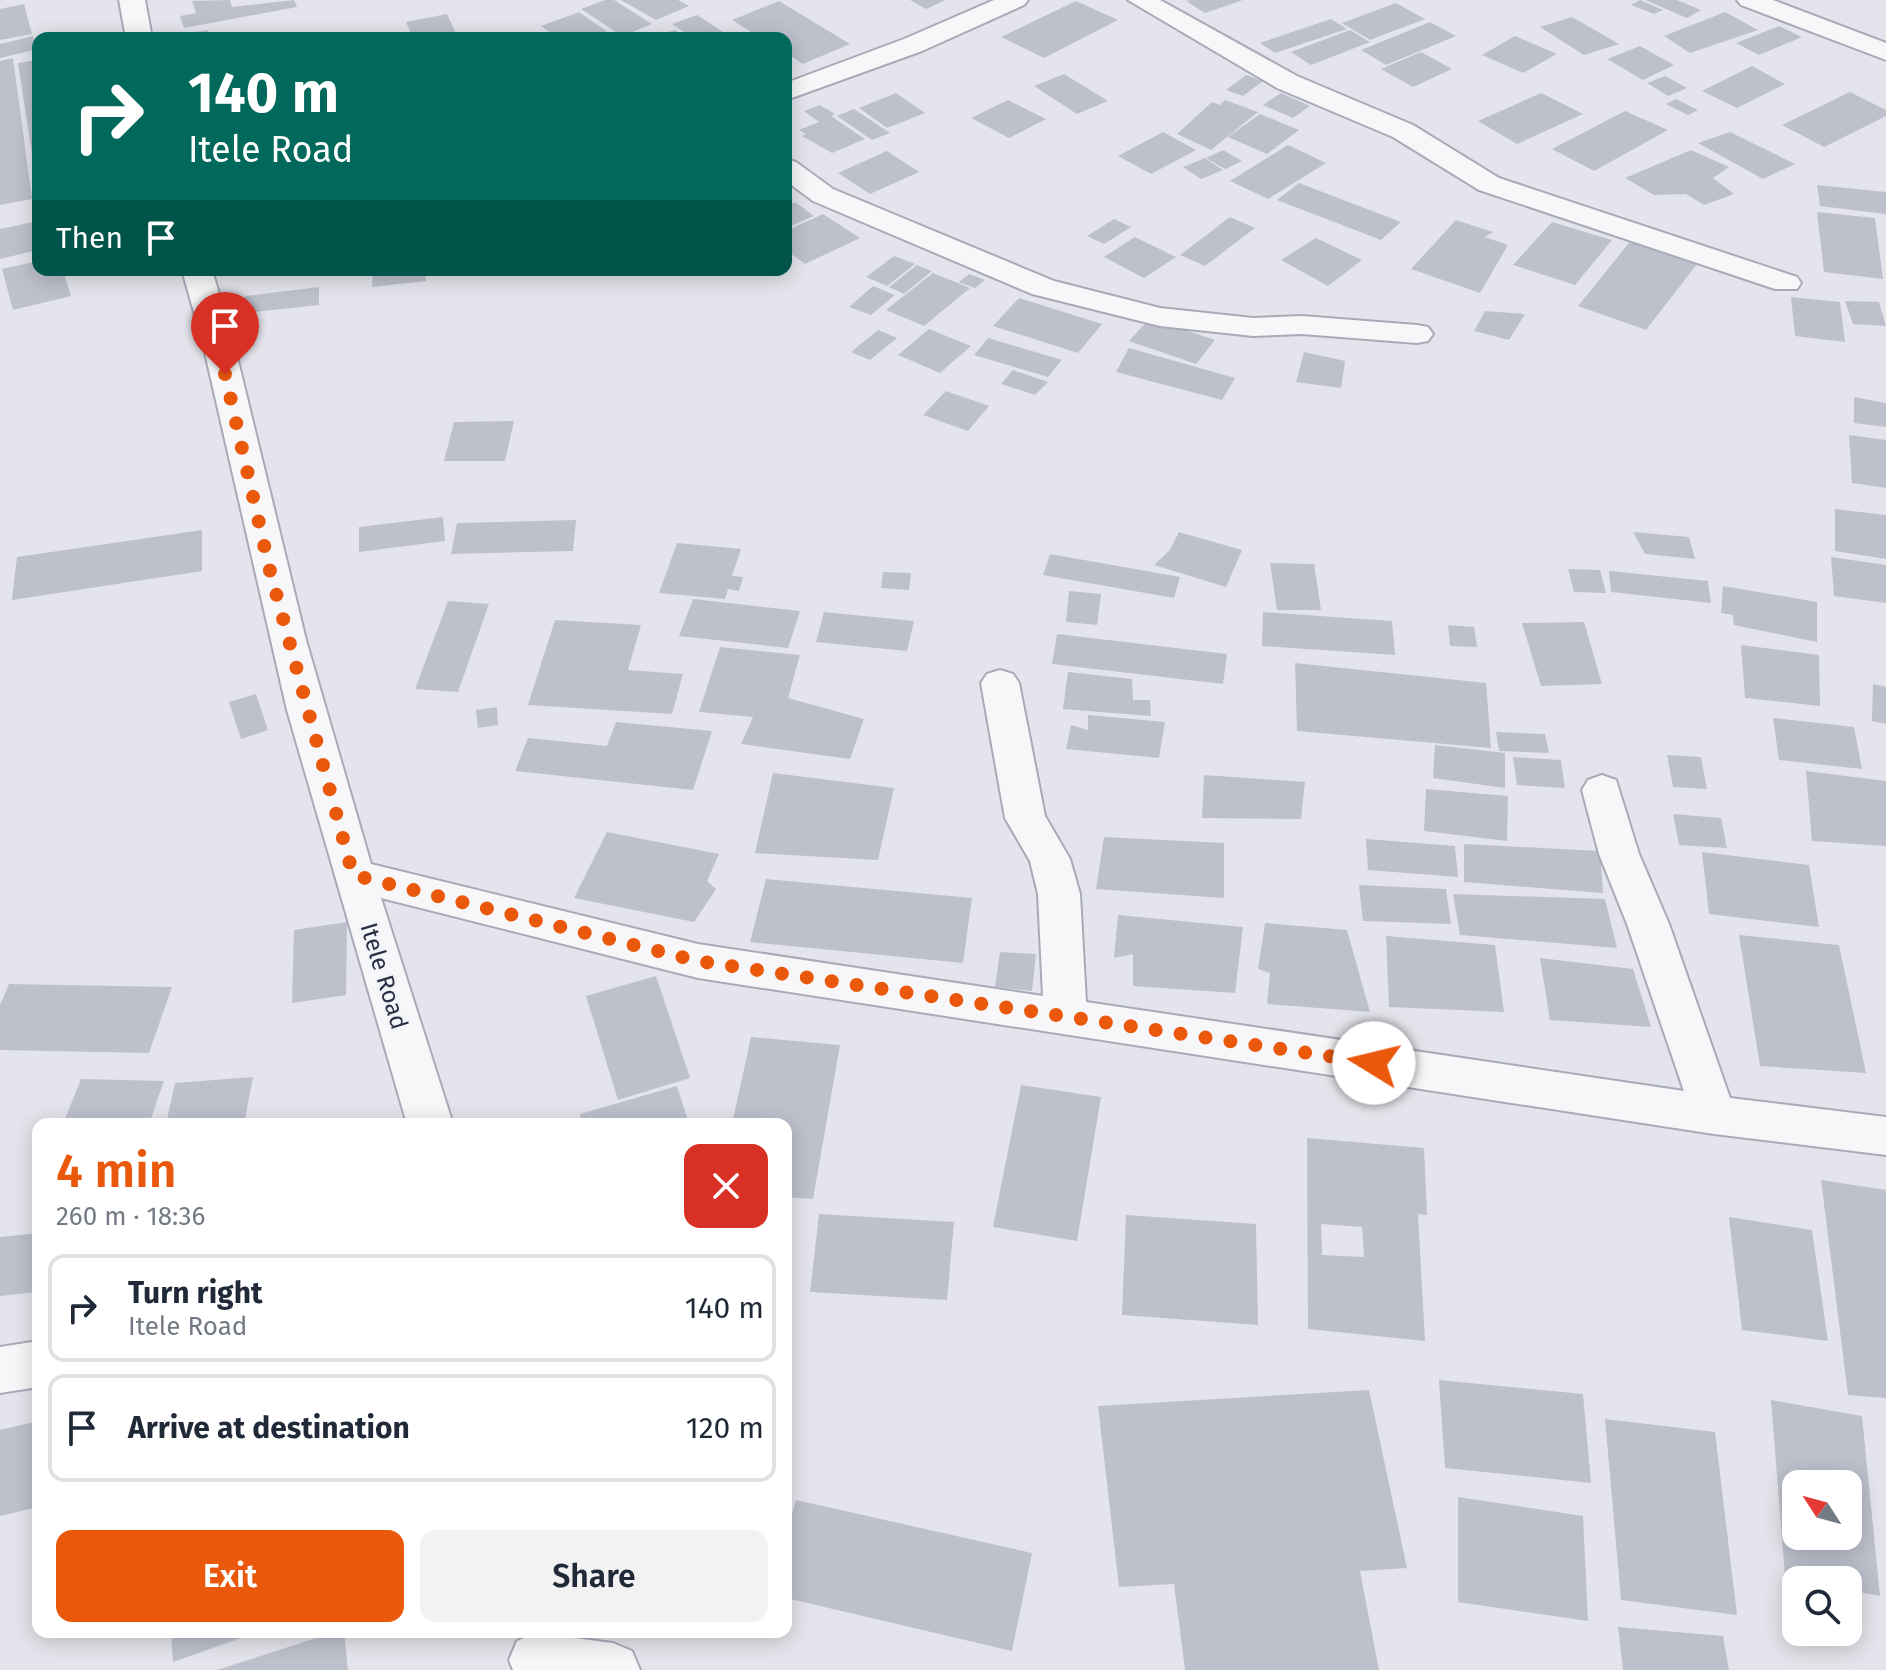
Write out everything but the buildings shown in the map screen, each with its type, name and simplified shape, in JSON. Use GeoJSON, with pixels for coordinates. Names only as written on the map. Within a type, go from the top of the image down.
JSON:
{"type":"FeatureCollection","features":[{"type":"Feature","properties":{"kind":"street"},"geometry":{"type":"LineString","coordinates":[[132,0],[138,32]]}},
{"type":"Feature","properties":{"kind":"street"},"geometry":{"type":"LineString","coordinates":[[792,90],[913,45],[1015,0]]}},
{"type":"Feature","properties":{"kind":"street"},"geometry":{"type":"LineString","coordinates":[[1141,0],[1287,82],[1403,131],[1489,184],[1786,283]]}},
{"type":"Feature","properties":{"kind":"street"},"geometry":{"type":"LineString","coordinates":[[1750,0],[1805,8],[1886,52]]}},
{"type":"Feature","properties":{"kind":"street"},"geometry":{"type":"LineString","coordinates":[[792,172],[823,195],[1043,288],[1160,317],[1253,327],[1302,325],[1417,334]]}},
{"type":"Feature","properties":{"kind":"street","name":"Itele Road"},"geometry":{"type":"LineString","coordinates":[[199,276],[212,318],[270,571],[353,875],[428,1118]]}},
{"type":"Feature","properties":{"kind":"street"},"geometry":{"type":"LineString","coordinates":[[1000,683],[1025,818],[1050,859],[1059,894],[1065,1015]]}},
{"type":"Feature","properties":{"kind":"street"},"geometry":{"type":"LineString","coordinates":[[1602,790],[1619,854],[1648,924],[1714,1115]]}},
{"type":"Feature","properties":{"kind":"street"},"geometry":{"type":"LineString","coordinates":[[353,875],[698,961],[1714,1115],[1886,1136]]}},
{"type":"Feature","properties":{"kind":"street"},"geometry":{"type":"LineString","coordinates":[[0,1370],[32,1365]]}},
{"type":"Feature","properties":{"kind":"street"},"geometry":{"type":"LineString","coordinates":[[535,1654],[613,1670]]}},
{"type":"Feature","properties":{"kind":"route"},"geometry":{"type":"LineString","coordinates":[[225,374],[270,571],[353,875],[698,961],[1374,1063]]}}]}
